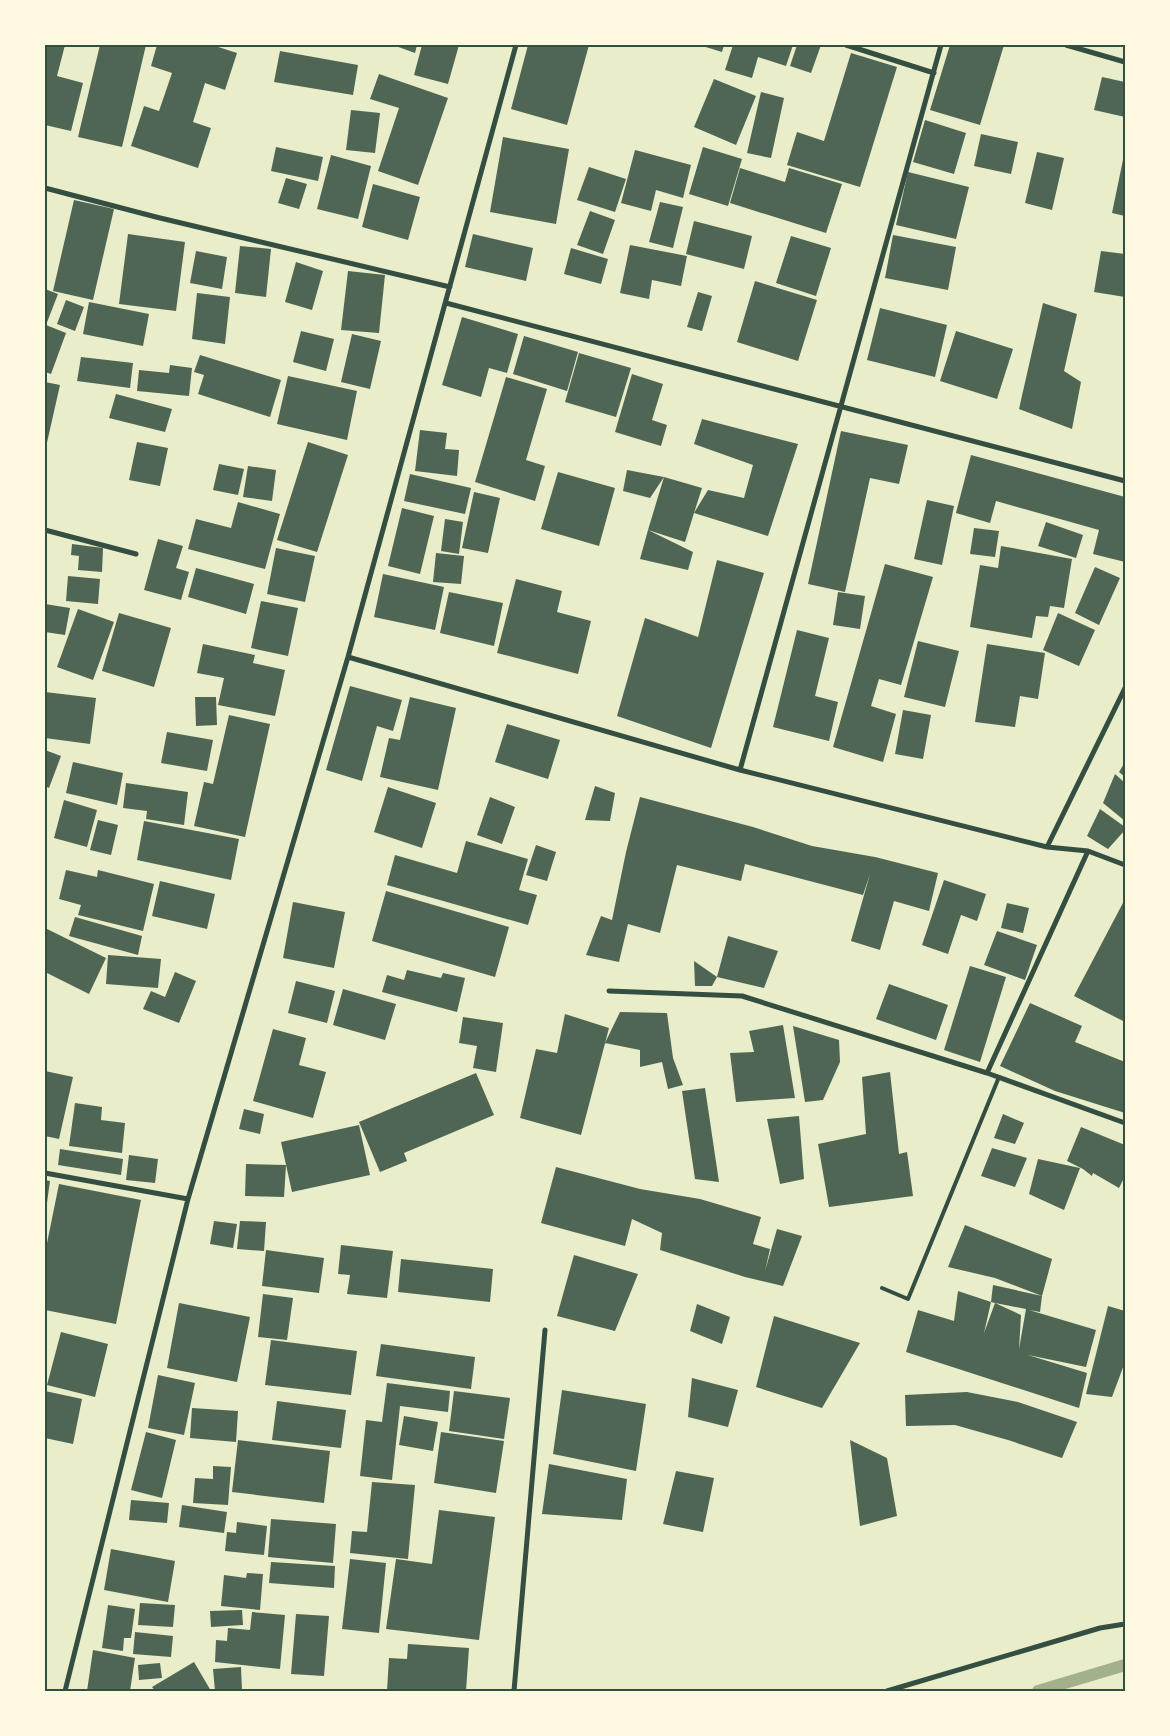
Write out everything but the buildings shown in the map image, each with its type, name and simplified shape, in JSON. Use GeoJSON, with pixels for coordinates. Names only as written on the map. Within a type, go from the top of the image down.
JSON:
{"type":"FeatureCollection","features":[{"type":"Feature","properties":{"kind":"street"},"geometry":{"type":"LineString","coordinates":[[65,1691],[188,1199],[348,657],[516,45]]}},
{"type":"Feature","properties":{"kind":"street"},"geometry":{"type":"LineString","coordinates":[[846,45],[934,73]]}},
{"type":"Feature","properties":{"kind":"street"},"geometry":{"type":"LineString","coordinates":[[740,770],[941,45]]}},
{"type":"Feature","properties":{"kind":"street"},"geometry":{"type":"LineString","coordinates":[[1066,45],[1125,62]]}},
{"type":"Feature","properties":{"kind":"street"},"geometry":{"type":"LineString","coordinates":[[45,188],[156,217],[450,287]]}},
{"type":"Feature","properties":{"kind":"street"},"geometry":{"type":"LineString","coordinates":[[446,303],[1125,481]]}},
{"type":"Feature","properties":{"kind":"street"},"geometry":{"type":"LineString","coordinates":[[45,530],[136,554]]}},
{"type":"Feature","properties":{"kind":"street"},"geometry":{"type":"LineString","coordinates":[[348,657],[740,770],[1047,847],[1088,851],[1125,865]]}},
{"type":"Feature","properties":{"kind":"street"},"geometry":{"type":"LineString","coordinates":[[1047,847],[1125,688]]}},
{"type":"Feature","properties":{"kind":"street"},"geometry":{"type":"LineString","coordinates":[[987,1073],[1088,851]]}},
{"type":"Feature","properties":{"kind":"street"},"geometry":{"type":"LineString","coordinates":[[609,991],[742,996],[999,1077],[1125,1124]]}},
{"type":"Feature","properties":{"kind":"street"},"geometry":{"type":"LineString","coordinates":[[45,1173],[188,1199]]}},
{"type":"Feature","properties":{"kind":"street"},"geometry":{"type":"LineString","coordinates":[[514,1691],[545,1330]]}},
{"type":"Feature","properties":{"kind":"street"},"geometry":{"type":"LineString","coordinates":[[887,1691],[1100,1628],[1125,1624]]}},
{"type":"Feature","properties":{"kind":"lane"},"geometry":{"type":"LineString","coordinates":[[882,1288],[908,1299],[999,1077]]}},
{"type":"Feature","properties":{"kind":"waterway"},"geometry":{"type":"LineString","coordinates":[[1038,1691],[1125,1665]]}}]}
